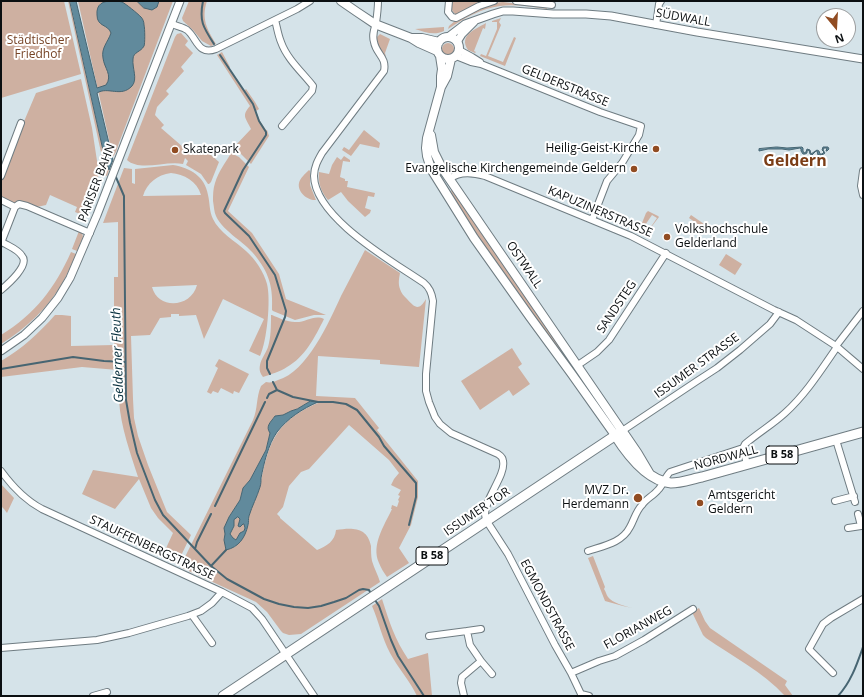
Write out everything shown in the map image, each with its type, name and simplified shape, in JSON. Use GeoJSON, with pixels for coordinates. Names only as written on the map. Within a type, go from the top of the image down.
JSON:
{"type":"FeatureCollection","features":[{"type":"Feature","properties":{"kind":"main road"},"geometry":{"type":"LineString","coordinates":[[341,1],[375,24],[411,38],[446,59],[456,52],[452,38],[444,38],[439,42],[437,48],[438,53]]}},
{"type":"Feature","properties":{"kind":"main road"},"geometry":{"type":"LineString","coordinates":[[411,38],[422,38],[439,42]]}},
{"type":"Feature","properties":{"kind":"main road","name":"OSTWALL"},"geometry":{"type":"LineString","coordinates":[[456,52],[441,87],[428,138],[426,148],[429,164],[434,175],[474,238],[571,373],[618,433]]}},
{"type":"Feature","properties":{"kind":"main road","name":"OSTWALL"},"geometry":{"type":"LineString","coordinates":[[438,53],[442,69],[440,76],[441,87]]}},
{"type":"Feature","properties":{"kind":"main road","name":"OSTWALL"},"geometry":{"type":"LineString","coordinates":[[431,128],[434,152],[440,163],[578,365],[618,433]]}},
{"type":"Feature","properties":{"kind":"main road"},"geometry":{"type":"LineString","coordinates":[[444,190],[450,179]]}},
{"type":"Feature","properties":{"kind":"main road"},"geometry":{"type":"LineString","coordinates":[[571,373],[578,365]]}},
{"type":"Feature","properties":{"kind":"main road","name":"NORDWALL"},"geometry":{"type":"LineString","coordinates":[[618,433],[628,454],[638,465],[650,475],[664,482],[676,483],[863,432]]}},
{"type":"Feature","properties":{"kind":"main road","name":"ISSUMER TOR"},"geometry":{"type":"LineString","coordinates":[[286,654],[618,433]]}},
{"type":"Feature","properties":{"kind":"main road","name":"B 58"},"geometry":{"type":"LineString","coordinates":[[223,696],[286,654]]}},
{"type":"Feature","properties":{"kind":"street","name":"PARISER BAHN"},"geometry":{"type":"LineString","coordinates":[[1,351],[32,327],[46,313],[58,298],[70,278],[90,232],[180,1]]}},
{"type":"Feature","properties":{"kind":"street"},"geometry":{"type":"LineString","coordinates":[[172,24],[185,28],[199,46],[210,51],[275,20],[310,1]]}},
{"type":"Feature","properties":{"kind":"street"},"geometry":{"type":"LineString","coordinates":[[378,1],[373,40],[376,48],[384,59],[384,71],[322,153],[315,166],[315,183],[318,193],[325,205],[340,222],[366,243],[424,283],[432,294],[433,301],[425,379],[427,396],[432,410],[440,424],[451,433],[498,454],[504,462],[503,470],[490,496],[485,514],[486,520]]}},
{"type":"Feature","properties":{"kind":"street"},"geometry":{"type":"LineString","coordinates":[[449,1],[448,12],[452,17],[456,18],[479,6],[494,1]]}},
{"type":"Feature","properties":{"kind":"street"},"geometry":{"type":"LineString","coordinates":[[516,1],[551,3],[554,10],[553,14]]}},
{"type":"Feature","properties":{"kind":"street"},"geometry":{"type":"LineString","coordinates":[[656,25],[659,4],[661,1]]}},
{"type":"Feature","properties":{"kind":"street","name":"SÜDWALL"},"geometry":{"type":"LineString","coordinates":[[448,37],[462,26],[503,11],[553,14],[574,13],[623,18],[656,25],[863,59]]}},
{"type":"Feature","properties":{"kind":"street"},"geometry":{"type":"LineString","coordinates":[[275,20],[281,43],[296,67],[306,76],[313,86],[312,91],[282,126]]}},
{"type":"Feature","properties":{"kind":"street","name":"SÜDWALL"},"geometry":{"type":"LineString","coordinates":[[456,52],[462,34],[476,20]]}},
{"type":"Feature","properties":{"kind":"street","name":"GELDERSTRASSE"},"geometry":{"type":"LineString","coordinates":[[456,52],[471,62],[481,64],[600,112],[641,126],[638,135],[622,164],[607,181],[592,220]]}},
{"type":"Feature","properties":{"kind":"street"},"geometry":{"type":"LineString","coordinates":[[1,176],[21,123]]}},
{"type":"Feature","properties":{"kind":"street"},"geometry":{"type":"LineString","coordinates":[[863,171],[861,182],[863,195]]}},
{"type":"Feature","properties":{"kind":"street","name":"KAPUZINERSTRASSE"},"geometry":{"type":"LineString","coordinates":[[450,179],[456,175],[462,174],[485,176],[639,240],[796,320],[836,346],[863,368]]}},
{"type":"Feature","properties":{"kind":"street"},"geometry":{"type":"LineString","coordinates":[[1,200],[15,207]]}},
{"type":"Feature","properties":{"kind":"street"},"geometry":{"type":"LineString","coordinates":[[1,290],[24,264],[24,258],[19,252],[1,242],[15,207],[19,204],[90,232]]}},
{"type":"Feature","properties":{"kind":"street","name":"SANDSTEG"},"geometry":{"type":"LineString","coordinates":[[578,365],[597,352],[609,340],[666,253]]}},
{"type":"Feature","properties":{"kind":"street"},"geometry":{"type":"LineString","coordinates":[[747,464],[743,448],[745,444],[775,422],[793,405],[819,373],[836,346],[863,311]]}},
{"type":"Feature","properties":{"kind":"street","name":"ISSUMER STRASSE"},"geometry":{"type":"LineString","coordinates":[[618,433],[721,364],[770,324],[779,312]]}},
{"type":"Feature","properties":{"kind":"street"},"geometry":{"type":"LineString","coordinates":[[835,501],[854,499],[836,440]]}},
{"type":"Feature","properties":{"kind":"street","name":"NORDWALL"},"geometry":{"type":"LineString","coordinates":[[664,482],[667,475],[672,471],[743,448]]}},
{"type":"Feature","properties":{"kind":"street","name":"STAUFFENBERGSTRASSE"},"geometry":{"type":"LineString","coordinates":[[1,470],[17,491],[30,502],[42,509],[244,603],[256,612],[314,696]]}},
{"type":"Feature","properties":{"kind":"street"},"geometry":{"type":"LineString","coordinates":[[588,550],[614,542],[623,536],[631,526],[640,507],[658,490],[664,482]]}},
{"type":"Feature","properties":{"kind":"street"},"geometry":{"type":"LineString","coordinates":[[848,528],[862,526],[858,514]]}},
{"type":"Feature","properties":{"kind":"street","name":"EGMONDSTRASSE"},"geometry":{"type":"LineString","coordinates":[[486,520],[508,554],[571,673],[580,695],[589,696]]}},
{"type":"Feature","properties":{"kind":"street"},"geometry":{"type":"LineString","coordinates":[[1,648],[102,639],[192,615],[207,608],[222,592]]}},
{"type":"Feature","properties":{"kind":"street"},"geometry":{"type":"LineString","coordinates":[[833,673],[809,649],[823,624],[863,599]]}},
{"type":"Feature","properties":{"kind":"street","name":"FLORIANWEG"},"geometry":{"type":"LineString","coordinates":[[571,673],[615,656],[644,640],[693,609]]}},
{"type":"Feature","properties":{"kind":"street"},"geometry":{"type":"LineString","coordinates":[[192,615],[212,643]]}},
{"type":"Feature","properties":{"kind":"street"},"geometry":{"type":"LineString","coordinates":[[429,636],[481,629]]}},
{"type":"Feature","properties":{"kind":"street"},"geometry":{"type":"LineString","coordinates":[[467,631],[470,645],[492,674]]}},
{"type":"Feature","properties":{"kind":"street"},"geometry":{"type":"LineString","coordinates":[[464,696],[461,683],[462,677],[481,661]]}},
{"type":"Feature","properties":{"kind":"street"},"geometry":{"type":"LineString","coordinates":[[93,696],[107,692]]}},
{"type":"Feature","properties":{"kind":"green space","name":"Städtischer Friedhof"},"geometry":{"type":"Polygon","coordinates":[[[1,1],[64,1],[81,74],[1,98],[1,1]]]}},
{"type":"Feature","properties":{"kind":"green space"},"geometry":{"type":"Polygon","coordinates":[[[68,1],[70,1],[103,150],[109,170],[107,176],[102,174],[102,157],[68,1]]]}},
{"type":"Feature","properties":{"kind":"green space"},"geometry":{"type":"Polygon","coordinates":[[[78,1],[173,1],[113,157],[78,1]]]}},
{"type":"Feature","properties":{"kind":"green space"},"geometry":{"type":"Polygon","coordinates":[[[189,1],[207,1],[205,7],[206,24],[216,44],[211,46],[202,41],[183,21],[182,18],[189,1]]]}},
{"type":"Feature","properties":{"kind":"green space"},"geometry":{"type":"Polygon","coordinates":[[[451,1],[485,1],[457,15],[452,9],[451,1]]]}},
{"type":"Feature","properties":{"kind":"green space"},"geometry":{"type":"Polygon","coordinates":[[[503,2],[547,7],[547,9],[506,5],[493,7],[473,14],[448,29],[449,26],[456,20],[492,3],[503,2]]]}},
{"type":"Feature","properties":{"kind":"green space"},"geometry":{"type":"Polygon","coordinates":[[[501,18],[499,22],[501,25],[488,56],[503,62],[514,37],[516,38],[505,66],[480,56],[481,54],[486,56],[497,29],[497,22],[492,21],[501,18]]]}},
{"type":"Feature","properties":{"kind":"green space"},"geometry":{"type":"Polygon","coordinates":[[[486,23],[485,29],[483,28],[474,51],[476,52],[475,53],[468,50],[465,45],[467,36],[473,30],[486,23]]]}},
{"type":"Feature","properties":{"kind":"green space"},"geometry":{"type":"Polygon","coordinates":[[[444,27],[444,31],[437,33],[430,33],[415,29],[444,27]]]}},
{"type":"Feature","properties":{"kind":"green space"},"geometry":{"type":"Polygon","coordinates":[[[181,33],[188,41],[185,45],[193,53],[181,67],[184,71],[166,91],[169,94],[157,107],[155,115],[164,125],[161,128],[192,154],[198,147],[201,150],[203,148],[219,162],[209,184],[201,174],[186,165],[188,161],[185,158],[183,164],[169,163],[139,165],[127,160],[175,37],[177,34],[181,33]]]}},
{"type":"Feature","properties":{"kind":"green space"},"geometry":{"type":"Polygon","coordinates":[[[380,34],[390,39],[385,53],[386,57],[376,38],[380,34]]]}},
{"type":"Feature","properties":{"kind":"green space"},"geometry":{"type":"Polygon","coordinates":[[[446,43],[450,43],[454,49],[450,55],[446,55],[442,51],[442,47],[446,43]]]}},
{"type":"Feature","properties":{"kind":"green space"},"geometry":{"type":"Polygon","coordinates":[[[222,52],[230,67],[229,68],[244,91],[246,89],[259,109],[256,111],[269,136],[251,164],[234,147],[251,129],[245,117],[247,109],[250,106],[217,55],[222,52]]]}},
{"type":"Feature","properties":{"kind":"green space"},"geometry":{"type":"Polygon","coordinates":[[[81,79],[92,128],[99,174],[85,216],[75,212],[77,207],[50,195],[46,205],[37,207],[36,209],[27,206],[15,207],[1,200],[1,176],[36,93],[81,79]]]}},
{"type":"Feature","properties":{"kind":"green space"},"geometry":{"type":"Polygon","coordinates":[[[364,130],[380,143],[379,148],[360,144],[351,156],[342,150],[344,147],[349,150],[364,130]]]}},
{"type":"Feature","properties":{"kind":"green space"},"geometry":{"type":"Polygon","coordinates":[[[231,153],[239,157],[249,167],[228,211],[252,233],[279,274],[286,299],[326,315],[314,315],[295,320],[273,311],[270,282],[265,270],[253,253],[219,222],[214,211],[214,188],[216,179],[231,153]]]}},
{"type":"Feature","properties":{"kind":"green space"},"geometry":{"type":"Polygon","coordinates":[[[344,156],[350,160],[350,162],[343,161],[340,177],[345,179],[345,181],[348,181],[347,187],[375,193],[374,197],[368,196],[365,208],[371,210],[365,217],[341,192],[328,200],[320,187],[319,172],[329,174],[337,157],[341,160],[344,156]]]}},
{"type":"Feature","properties":{"kind":"green space"},"geometry":{"type":"Polygon","coordinates":[[[173,165],[185,168],[196,174],[204,183],[206,188],[211,213],[216,224],[253,258],[264,275],[269,300],[265,341],[260,356],[249,351],[264,319],[223,299],[204,339],[196,315],[179,316],[179,314],[171,314],[171,317],[160,318],[150,335],[131,336],[134,418],[138,436],[167,512],[191,535],[177,564],[162,557],[173,533],[158,518],[151,508],[139,479],[115,509],[82,494],[93,470],[138,477],[126,440],[120,411],[118,370],[82,367],[1,377],[1,361],[30,340],[55,315],[71,316],[71,346],[114,345],[114,277],[118,277],[118,222],[103,223],[124,168],[132,169],[132,183],[135,184],[135,169],[173,165]],[[171,173],[153,180],[147,187],[143,196],[201,195],[193,182],[189,179],[181,175],[171,173]],[[197,285],[152,287],[155,294],[161,300],[167,303],[174,303],[182,302],[188,298],[194,293],[197,285]]]}},
{"type":"Feature","properties":{"kind":"green space"},"geometry":{"type":"Polygon","coordinates":[[[309,170],[310,185],[316,200],[310,199],[301,193],[299,186],[300,179],[309,170]]]}},
{"type":"Feature","properties":{"kind":"green space"},"geometry":{"type":"Polygon","coordinates":[[[452,189],[575,365],[571,369],[486,249],[455,202],[451,191],[452,189]]]}},
{"type":"Feature","properties":{"kind":"green space"},"geometry":{"type":"Polygon","coordinates":[[[648,211],[659,217],[646,234],[657,218],[652,215],[641,231],[640,228],[648,211]]]}},
{"type":"Feature","properties":{"kind":"green space"},"geometry":{"type":"Polygon","coordinates":[[[691,215],[707,226],[705,229],[689,218],[691,215]]]}},
{"type":"Feature","properties":{"kind":"green space"},"geometry":{"type":"Polygon","coordinates":[[[79,231],[82,233],[83,237],[77,251],[72,249],[79,231]]]}},
{"type":"Feature","properties":{"kind":"green space"},"geometry":{"type":"Polygon","coordinates":[[[365,250],[400,273],[400,290],[412,304],[419,307],[426,299],[419,367],[380,364],[380,360],[318,356],[316,396],[355,398],[379,428],[377,430],[418,481],[418,497],[411,525],[399,548],[409,563],[387,577],[380,565],[377,556],[377,542],[392,509],[392,505],[397,507],[399,501],[400,496],[398,495],[401,490],[391,485],[399,473],[389,460],[349,425],[309,469],[301,472],[289,486],[283,507],[277,514],[317,550],[330,543],[336,530],[353,529],[362,532],[369,539],[372,561],[380,582],[301,634],[289,635],[281,631],[267,612],[256,602],[180,567],[253,420],[261,386],[266,382],[274,382],[289,375],[308,357],[330,319],[365,250]],[[311,401],[283,415],[275,416],[268,427],[270,433],[266,450],[250,480],[243,488],[240,500],[229,517],[224,540],[230,548],[235,547],[249,523],[250,513],[259,490],[266,459],[270,446],[275,437],[293,417],[318,403],[311,401]]]}},
{"type":"Feature","properties":{"kind":"green space"},"geometry":{"type":"Polygon","coordinates":[[[71,252],[76,254],[64,280],[52,299],[29,324],[1,344],[1,335],[34,309],[51,289],[71,252]]]}},
{"type":"Feature","properties":{"kind":"green space"},"geometry":{"type":"Polygon","coordinates":[[[726,254],[742,264],[735,275],[719,265],[726,254]]]}},
{"type":"Feature","properties":{"kind":"green space"},"geometry":{"type":"Polygon","coordinates":[[[271,315],[292,322],[299,322],[313,318],[324,319],[313,339],[299,358],[284,369],[263,377],[260,367],[261,360],[269,343],[271,315]]]}},
{"type":"Feature","properties":{"kind":"green space"},"geometry":{"type":"Polygon","coordinates":[[[512,348],[522,364],[518,367],[530,384],[513,396],[509,390],[480,410],[461,381],[512,348]]]}},
{"type":"Feature","properties":{"kind":"green space"},"geometry":{"type":"Polygon","coordinates":[[[219,359],[249,374],[239,393],[234,391],[233,394],[221,388],[218,393],[213,391],[211,394],[207,392],[218,368],[215,366],[219,359]]]}},
{"type":"Feature","properties":{"kind":"green space"},"geometry":{"type":"Polygon","coordinates":[[[1,484],[14,498],[7,513],[1,506],[1,484]]]}},
{"type":"Feature","properties":{"kind":"green space"},"geometry":{"type":"Polygon","coordinates":[[[238,517],[240,519],[240,527],[242,523],[244,524],[245,528],[236,540],[230,534],[234,526],[234,520],[238,517]]]}},
{"type":"Feature","properties":{"kind":"green space"},"geometry":{"type":"Polygon","coordinates":[[[593,556],[608,597],[616,603],[632,608],[605,601],[588,558],[593,556]]]}},
{"type":"Feature","properties":{"kind":"green space"},"geometry":{"type":"Polygon","coordinates":[[[382,599],[396,637],[408,659],[428,653],[432,696],[417,696],[390,653],[372,606],[382,599]]]}},
{"type":"Feature","properties":{"kind":"green space"},"geometry":{"type":"Polygon","coordinates":[[[699,608],[710,628],[787,681],[785,685],[793,696],[785,696],[767,679],[706,638],[703,635],[692,612],[699,608]]]}},
{"type":"Feature","properties":{"kind":"water"},"geometry":{"type":"Polygon","coordinates":[[[70,1],[76,1],[97,88],[106,85],[109,78],[103,54],[104,48],[111,33],[108,28],[101,24],[97,19],[97,11],[99,6],[109,1],[122,2],[139,15],[144,22],[144,45],[143,48],[133,57],[134,83],[128,89],[123,91],[101,91],[97,93],[113,160],[109,170],[103,150],[70,1]]]}},
{"type":"Feature","properties":{"kind":"water"},"geometry":{"type":"Polygon","coordinates":[[[137,1],[159,1],[157,7],[152,10],[144,8],[137,1]]]}},
{"type":"Feature","properties":{"kind":"water"},"geometry":{"type":"Polygon","coordinates":[[[802,147],[804,153],[807,149],[810,150],[811,154],[817,150],[820,154],[822,154],[824,152],[822,150],[823,147],[828,147],[829,149],[826,151],[827,148],[824,148],[823,150],[825,153],[823,155],[818,155],[816,151],[812,155],[810,154],[809,150],[807,153],[803,154],[800,148],[789,150],[768,149],[759,151],[759,149],[802,147]]]}},
{"type":"Feature","properties":{"kind":"water"},"geometry":{"type":"Polygon","coordinates":[[[311,401],[318,402],[296,414],[277,432],[267,454],[260,486],[249,516],[245,534],[238,544],[231,549],[226,550],[224,528],[240,500],[243,488],[250,480],[266,450],[270,433],[268,428],[269,424],[275,416],[283,415],[311,401]],[[238,517],[234,520],[234,526],[230,534],[236,540],[245,528],[244,524],[240,527],[238,526],[240,519],[238,517]]]}},
{"type":"Feature","properties":{"kind":"waterway"},"geometry":{"type":"LineString","coordinates":[[203,1],[201,14],[203,24],[214,44]]}},
{"type":"Feature","properties":{"kind":"waterway"},"geometry":{"type":"LineString","coordinates":[[220,55],[253,104],[259,121],[266,132],[266,135],[243,170],[224,211],[249,236],[275,275],[286,311],[267,361],[267,368],[270,374]]}},
{"type":"Feature","properties":{"kind":"waterway","name":"Gelderner Fleuth"},"geometry":{"type":"LineString","coordinates":[[115,175],[124,196],[126,400],[137,453],[155,500],[163,515],[211,566],[227,579],[264,599],[279,604],[308,608],[321,606],[346,598],[363,589],[369,590],[371,594]]}},
{"type":"Feature","properties":{"kind":"waterway"},"geometry":{"type":"LineString","coordinates":[[1,369],[73,357],[125,362]]}},
{"type":"Feature","properties":{"kind":"waterway"},"geometry":{"type":"LineString","coordinates":[[273,382],[277,390],[293,397],[318,402],[346,404],[357,410],[379,437],[384,446],[416,483],[416,497],[409,525]]}},
{"type":"Feature","properties":{"kind":"waterway"},"geometry":{"type":"LineString","coordinates":[[267,398],[269,394],[277,390]]}},
{"type":"Feature","properties":{"kind":"waterway"},"geometry":{"type":"LineString","coordinates":[[215,506],[265,402]]}},
{"type":"Feature","properties":{"kind":"waterway"},"geometry":{"type":"LineString","coordinates":[[195,549],[211,514]]}},
{"type":"Feature","properties":{"kind":"waterway"},"geometry":{"type":"LineString","coordinates":[[211,566],[226,550]]}},
{"type":"Feature","properties":{"kind":"waterway","name":"Gelderner Fleuth"},"geometry":{"type":"LineString","coordinates":[[375,600],[379,606],[398,656],[424,696]]}},
{"type":"Feature","properties":{"kind":"waterway"},"geometry":{"type":"LineString","coordinates":[[838,696],[843,691],[850,679],[863,647]]}},
{"type":"Feature","properties":{"kind":"place","name":"Heilig-Geist-Kirche"},"geometry":{"type":"Point","coordinates":[656,149]}},
{"type":"Feature","properties":{"kind":"place","name":"Skatepark"},"geometry":{"type":"Point","coordinates":[175,150]}},
{"type":"Feature","properties":{"kind":"place","name":"Evangelische Kirchengemeinde Geldern"},"geometry":{"type":"Point","coordinates":[634,169]}},
{"type":"Feature","properties":{"kind":"place","name":"Volkshochschule Gelderland"},"geometry":{"type":"Point","coordinates":[667,237]}},
{"type":"Feature","properties":{"kind":"place","name":"MVZ Dr. Herdemann"},"geometry":{"type":"Point","coordinates":[638,498]}},
{"type":"Feature","properties":{"kind":"place","name":"Amtsgericht Geldern"},"geometry":{"type":"Point","coordinates":[700,503]}},
{"type":"Feature","properties":{"kind":"district","name":"Geldern"},"geometry":{"type":"Point","coordinates":[795,161]}}]}
